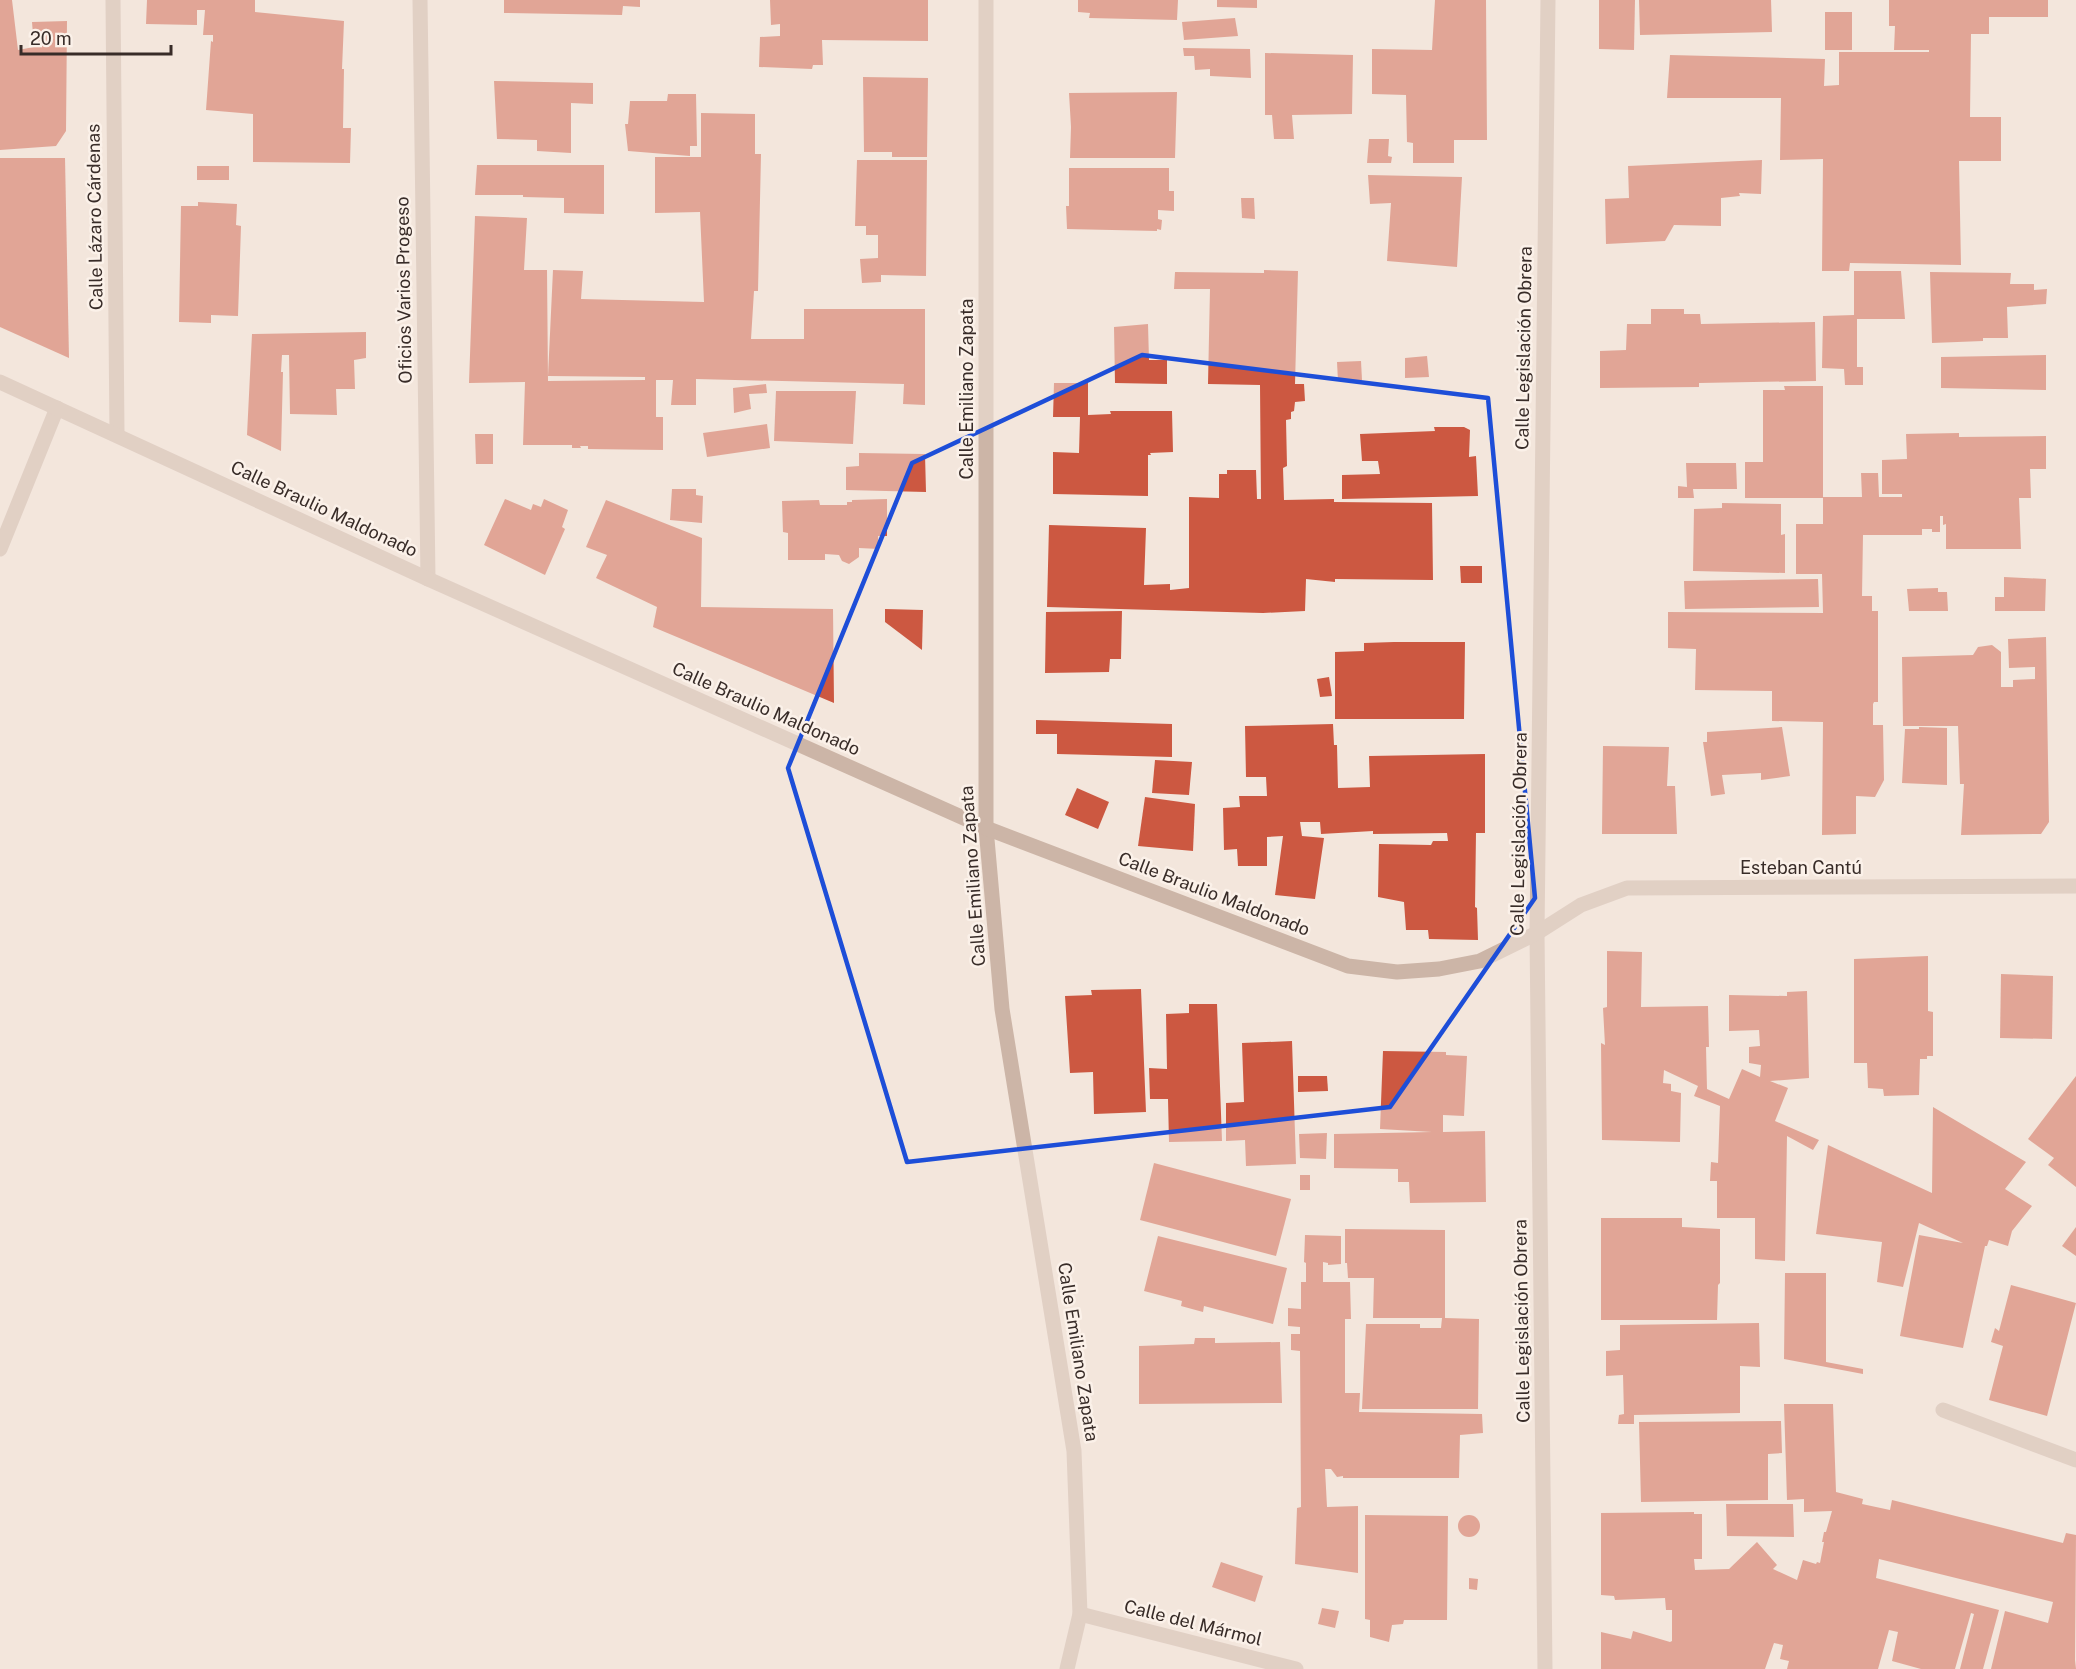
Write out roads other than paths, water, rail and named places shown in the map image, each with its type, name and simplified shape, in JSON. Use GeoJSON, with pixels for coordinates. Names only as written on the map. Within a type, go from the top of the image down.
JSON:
{"type":"FeatureCollection","features":[{"type":"Feature","properties":{"kind":"street","name":"Calle Lázaro Cárdenas"},"geometry":{"type":"LineString","coordinates":[[113,0],[117,434]]}},
{"type":"Feature","properties":{"kind":"street","name":"Oficios Varios Progeso"},"geometry":{"type":"LineString","coordinates":[[420,0],[428,579]]}},
{"type":"Feature","properties":{"kind":"street","name":"Calle Emiliano Zapata"},"geometry":{"type":"LineString","coordinates":[[986,0],[986,828],[1002,1009],[1074,1451],[1080,1614],[1067,1669]]}},
{"type":"Feature","properties":{"kind":"street","name":"Calle Legislación Obrera"},"geometry":{"type":"LineString","coordinates":[[1545,1669],[1537,933],[1548,0]]}},
{"type":"Feature","properties":{"kind":"street","name":"Calle Braulio Maldonado"},"geometry":{"type":"LineString","coordinates":[[0,382],[428,579],[986,828],[1348,966],[1397,972],[1439,969],[1480,961],[1537,933]]}},
{"type":"Feature","properties":{"kind":"street"},"geometry":{"type":"LineString","coordinates":[[0,549],[57,408]]}},
{"type":"Feature","properties":{"kind":"street","name":"Esteban Cantú"},"geometry":{"type":"LineString","coordinates":[[1537,933],[1581,905],[1628,888],[2076,886]]}},
{"type":"Feature","properties":{"kind":"street"},"geometry":{"type":"LineString","coordinates":[[1943,1410],[2076,1460]]}},
{"type":"Feature","properties":{"kind":"street","name":"Calle del Mármol"},"geometry":{"type":"LineString","coordinates":[[1080,1614],[1296,1669]]}}]}
